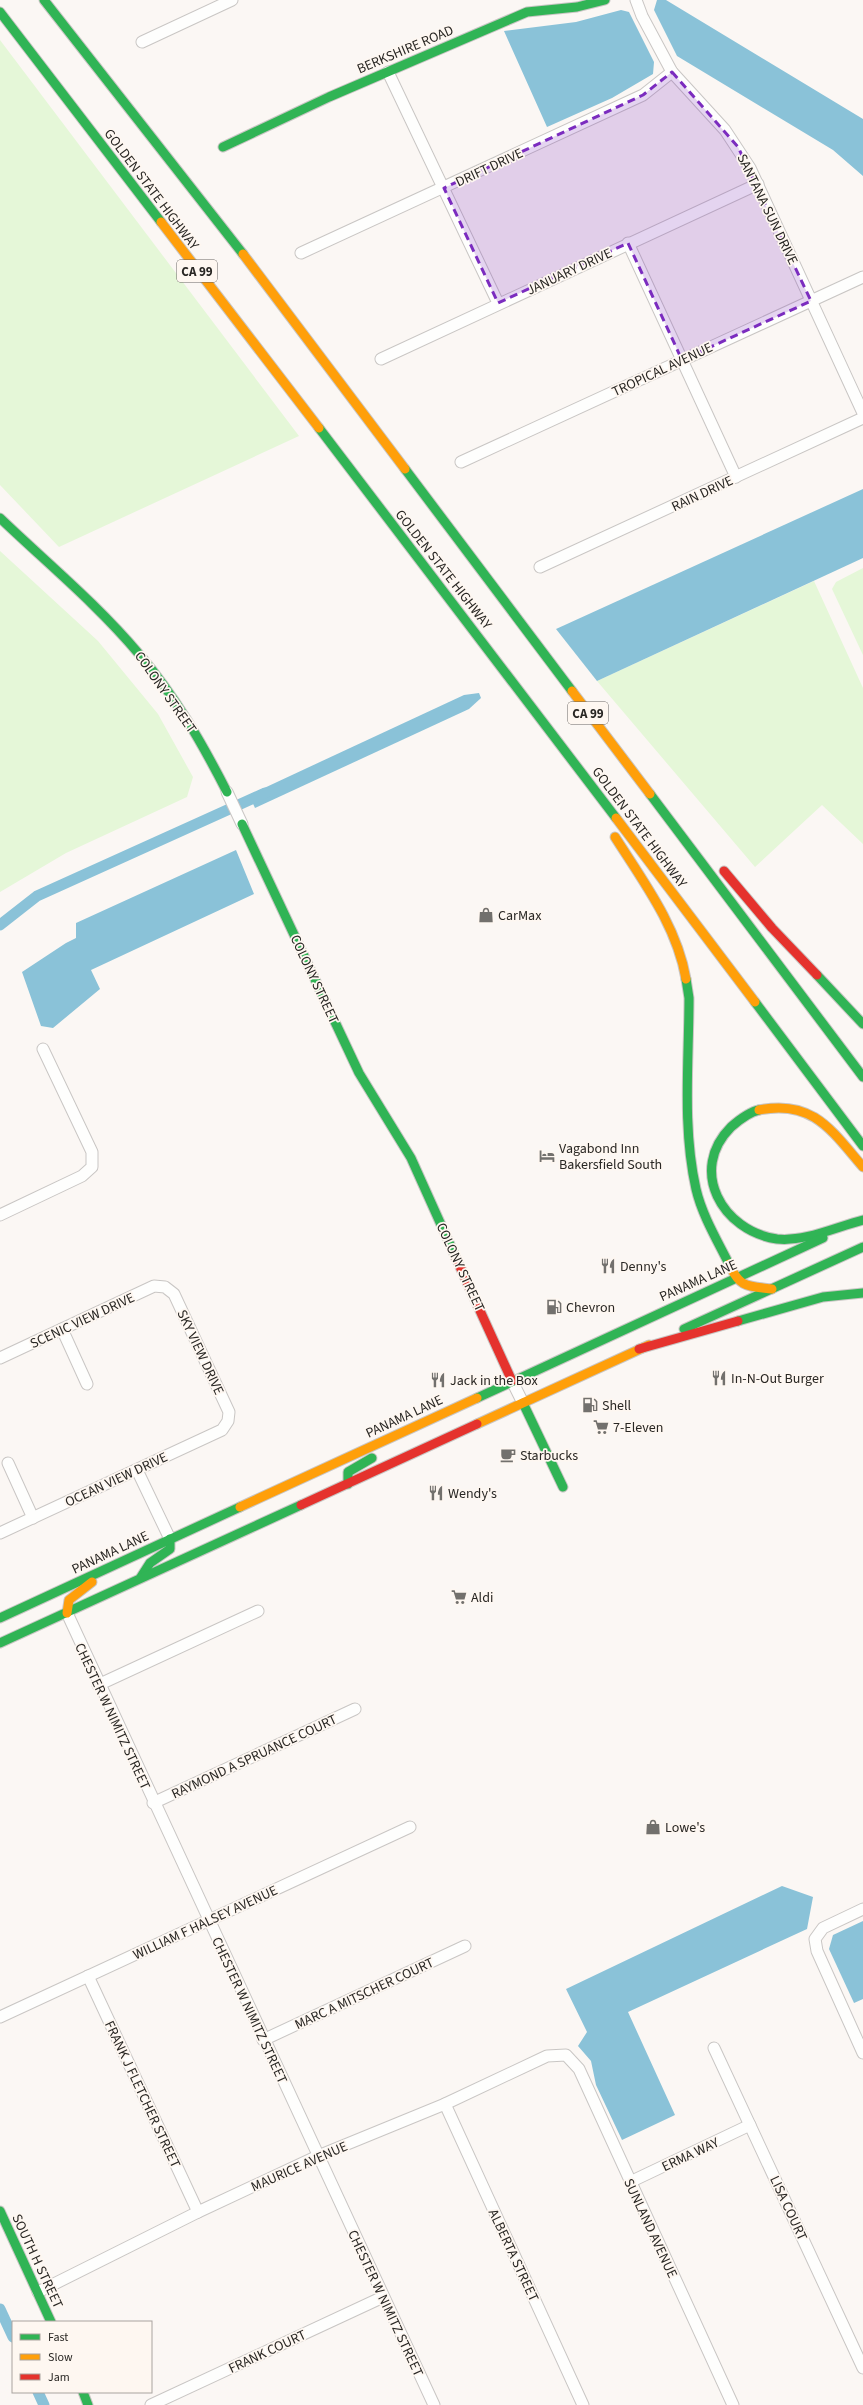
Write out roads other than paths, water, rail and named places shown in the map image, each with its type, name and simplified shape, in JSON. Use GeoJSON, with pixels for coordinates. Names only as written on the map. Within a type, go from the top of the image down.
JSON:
{"type":"FeatureCollection","features":[{"type":"Feature","properties":{"kind":"main road","name":"GOLDEN STATE HIGHWAY"},"geometry":{"type":"LineString","coordinates":[[44,0],[199,195],[863,1077]]}},
{"type":"Feature","properties":{"kind":"main road","name":"BERKSHIRE ROAD"},"geometry":{"type":"LineString","coordinates":[[223,147],[388,72],[527,12],[577,7],[604,0]]}},
{"type":"Feature","properties":{"kind":"main road","name":"GOLDEN STATE HIGHWAY"},"geometry":{"type":"LineString","coordinates":[[0,12],[529,702],[863,1146]]}},
{"type":"Feature","properties":{"kind":"main road","name":"COLONY STREET"},"geometry":{"type":"LineString","coordinates":[[0,518],[110,621],[140,654],[190,724],[228,792]]}},
{"type":"Feature","properties":{"kind":"main road"},"geometry":{"type":"LineString","coordinates":[[563,680],[673,809]]}},
{"type":"Feature","properties":{"kind":"main road"},"geometry":{"type":"LineString","coordinates":[[529,702],[596,808]]}},
{"type":"Feature","properties":{"kind":"main road","name":"COLONY STREET"},"geometry":{"type":"LineString","coordinates":[[242,824],[359,1073],[411,1158],[512,1381]]}},
{"type":"Feature","properties":{"kind":"main road"},"geometry":{"type":"LineString","coordinates":[[609,828],[664,915],[681,953],[689,998],[689,1149],[691,1171],[703,1212],[736,1279],[746,1286],[772,1289]]}},
{"type":"Feature","properties":{"kind":"main road"},"geometry":{"type":"LineString","coordinates":[[718,863],[772,928],[863,1024]]}},
{"type":"Feature","properties":{"kind":"main road"},"geometry":{"type":"LineString","coordinates":[[863,1167],[830,1129],[816,1117],[792,1108],[780,1106],[754,1111],[733,1124],[718,1143],[710,1169],[712,1184],[719,1203],[733,1220],[756,1233],[772,1238],[790,1239],[863,1220]]}},
{"type":"Feature","properties":{"kind":"main road","name":"PANAMA LANE"},"geometry":{"type":"LineString","coordinates":[[0,1618],[863,1220]]}},
{"type":"Feature","properties":{"kind":"main road"},"geometry":{"type":"LineString","coordinates":[[0,1643],[863,1247]]}},
{"type":"Feature","properties":{"kind":"main road"},"geometry":{"type":"LineString","coordinates":[[639,1349],[823,1297],[863,1293]]}},
{"type":"Feature","properties":{"kind":"main road","name":"COLONY STREET"},"geometry":{"type":"LineString","coordinates":[[523,1404],[563,1487]]}},
{"type":"Feature","properties":{"kind":"main road"},"geometry":{"type":"LineString","coordinates":[[401,1444],[423,1422]]}},
{"type":"Feature","properties":{"kind":"main road"},"geometry":{"type":"LineString","coordinates":[[348,1484],[348,1472],[352,1468],[382,1453]]}},
{"type":"Feature","properties":{"kind":"main road"},"geometry":{"type":"LineString","coordinates":[[140,1578],[150,1563],[170,1549],[170,1539]]}},
{"type":"Feature","properties":{"kind":"main road"},"geometry":{"type":"LineString","coordinates":[[67,1613],[69,1600],[88,1586],[98,1572]]}},
{"type":"Feature","properties":{"kind":"main road","name":"SOUTH H STREET"},"geometry":{"type":"LineString","coordinates":[[0,2211],[51,2321]]}},
{"type":"Feature","properties":{"kind":"main road"},"geometry":{"type":"LineString","coordinates":[[83,2393],[88,2405]]}},
{"type":"Feature","properties":{"kind":"street"},"geometry":{"type":"LineString","coordinates":[[142,42],[232,0]]}},
{"type":"Feature","properties":{"kind":"street"},"geometry":{"type":"LineString","coordinates":[[527,12],[528,0]]}},
{"type":"Feature","properties":{"kind":"street","name":"SANTANA SUN DRIVE"},"geometry":{"type":"LineString","coordinates":[[636,0],[642,16],[672,72],[725,130],[738,147],[758,184],[863,413]]}},
{"type":"Feature","properties":{"kind":"street"},"geometry":{"type":"LineString","coordinates":[[388,72],[498,303]]}},
{"type":"Feature","properties":{"kind":"street","name":"DRIFT DRIVE"},"geometry":{"type":"LineString","coordinates":[[301,253],[643,95],[672,72]]}},
{"type":"Feature","properties":{"kind":"street","name":"JANUARY DRIVE"},"geometry":{"type":"LineString","coordinates":[[381,359],[498,303],[758,184]]}},
{"type":"Feature","properties":{"kind":"street"},"geometry":{"type":"LineString","coordinates":[[628,243],[736,477]]}},
{"type":"Feature","properties":{"kind":"street","name":"TROPICAL AVENUE"},"geometry":{"type":"LineString","coordinates":[[461,462],[863,277]]}},
{"type":"Feature","properties":{"kind":"street","name":"RAIN DRIVE"},"geometry":{"type":"LineString","coordinates":[[540,567],[863,418]]}},
{"type":"Feature","properties":{"kind":"street","name":"COLONY STREET"},"geometry":{"type":"LineString","coordinates":[[228,792],[242,824]]}},
{"type":"Feature","properties":{"kind":"street"},"geometry":{"type":"LineString","coordinates":[[0,1215],[82,1176],[92,1167],[92,1152],[43,1050]]}},
{"type":"Feature","properties":{"kind":"street","name":"SCENIC VIEW DRIVE"},"geometry":{"type":"LineString","coordinates":[[0,1358],[154,1286],[165,1287]]}},
{"type":"Feature","properties":{"kind":"street","name":"SKY VIEW DRIVE"},"geometry":{"type":"LineString","coordinates":[[165,1287],[174,1294],[229,1412],[228,1421]]}},
{"type":"Feature","properties":{"kind":"street"},"geometry":{"type":"LineString","coordinates":[[62,1329],[87,1384]]}},
{"type":"Feature","properties":{"kind":"street","name":"COLONY STREET"},"geometry":{"type":"LineString","coordinates":[[512,1381],[523,1404]]}},
{"type":"Feature","properties":{"kind":"street","name":"OCEAN VIEW DRIVE"},"geometry":{"type":"LineString","coordinates":[[0,1533],[222,1430],[228,1421]]}},
{"type":"Feature","properties":{"kind":"street"},"geometry":{"type":"LineString","coordinates":[[8,1463],[33,1518]]}},
{"type":"Feature","properties":{"kind":"street"},"geometry":{"type":"LineString","coordinates":[[136,1470],[170,1539]]}},
{"type":"Feature","properties":{"kind":"street"},"geometry":{"type":"LineString","coordinates":[[98,1685],[258,1611]]}},
{"type":"Feature","properties":{"kind":"street","name":"CHESTER W NIMITZ STREET"},"geometry":{"type":"LineString","coordinates":[[67,1613],[98,1685],[434,2405]]}},
{"type":"Feature","properties":{"kind":"street","name":"RAYMOND A SPRUANCE COURT"},"geometry":{"type":"LineString","coordinates":[[153,1803],[355,1709]]}},
{"type":"Feature","properties":{"kind":"street","name":"WILLIAM F HALSEY AVENUE"},"geometry":{"type":"LineString","coordinates":[[0,2017],[410,1827]]}},
{"type":"Feature","properties":{"kind":"street"},"geometry":{"type":"LineString","coordinates":[[863,1909],[823,1928],[815,1939],[817,1951],[863,2052]]}},
{"type":"Feature","properties":{"kind":"street","name":"MARC A MITSCHER COURT"},"geometry":{"type":"LineString","coordinates":[[264,2040],[465,1946]]}},
{"type":"Feature","properties":{"kind":"street","name":"FRANK J FLETCHER STREET"},"geometry":{"type":"LineString","coordinates":[[88,1976],[198,2212]]}},
{"type":"Feature","properties":{"kind":"street","name":"LISA COURT"},"geometry":{"type":"LineString","coordinates":[[714,2048],[863,2368]]}},
{"type":"Feature","properties":{"kind":"street","name":"MAURICE AVENUE"},"geometry":{"type":"LineString","coordinates":[[38,2292],[198,2212],[318,2156],[444,2104],[547,2056],[566,2055]]}},
{"type":"Feature","properties":{"kind":"street","name":"SUNLAND AVENUE"},"geometry":{"type":"LineString","coordinates":[[566,2055],[579,2069],[733,2405]]}},
{"type":"Feature","properties":{"kind":"street","name":"ALBERTA STREET"},"geometry":{"type":"LineString","coordinates":[[444,2104],[584,2405]]}},
{"type":"Feature","properties":{"kind":"street","name":"ERMA WAY"},"geometry":{"type":"LineString","coordinates":[[630,2182],[750,2125]]}},
{"type":"Feature","properties":{"kind":"street","name":"FRANK COURT"},"geometry":{"type":"LineString","coordinates":[[151,2405],[383,2297]]}},
{"type":"Feature","properties":{"kind":"water"},"geometry":{"type":"Polygon","coordinates":[[[657,0],[666,0],[863,119],[863,176],[833,150],[677,56],[654,10],[657,0]]]}},
{"type":"Feature","properties":{"kind":"water"},"geometry":{"type":"Polygon","coordinates":[[[621,10],[629,12],[654,62],[653,74],[612,98],[547,127],[504,31],[576,22],[621,10]]]}},
{"type":"Feature","properties":{"kind":"water"},"geometry":{"type":"Polygon","coordinates":[[[863,489],[863,558],[597,681],[556,629],[863,489]]]}},
{"type":"Feature","properties":{"kind":"water"},"geometry":{"type":"Polygon","coordinates":[[[479,693],[481,698],[469,709],[255,808],[249,795],[464,695],[479,693]]]}},
{"type":"Feature","properties":{"kind":"water"},"geometry":{"type":"Polygon","coordinates":[[[236,850],[254,894],[91,970],[100,989],[53,1028],[41,1026],[22,972],[76,938],[76,923],[236,850]]]}},
{"type":"Feature","properties":{"kind":"water"},"geometry":{"type":"Polygon","coordinates":[[[782,1886],[813,1897],[807,1929],[628,2012],[675,2115],[622,2140],[596,2085],[591,2061],[578,2046],[587,2032],[566,1989],[782,1886]]]}},
{"type":"Feature","properties":{"kind":"water"},"geometry":{"type":"Polygon","coordinates":[[[863,1921],[863,1999],[854,2003],[829,1949],[833,1935],[863,1921]]]}},
{"type":"Feature","properties":{"kind":"waterway"},"geometry":{"type":"LineString","coordinates":[[0,925],[37,896],[265,793]]}},
{"type":"Feature","properties":{"kind":"waterway"},"geometry":{"type":"LineString","coordinates":[[0,2309],[12,2335]]}},
{"type":"Feature","properties":{"kind":"waterway"},"geometry":{"type":"LineString","coordinates":[[38,2393],[44,2405]]}},
{"type":"Feature","properties":{"kind":"place","name":"CarMax"},"geometry":{"type":"Point","coordinates":[486,915]}},
{"type":"Feature","properties":{"kind":"place","name":"Vagabond Inn Bakersfield South"},"geometry":{"type":"Point","coordinates":[547,1156]}},
{"type":"Feature","properties":{"kind":"place","name":"Denny's"},"geometry":{"type":"Point","coordinates":[608,1266]}},
{"type":"Feature","properties":{"kind":"place","name":"Chevron"},"geometry":{"type":"Point","coordinates":[554,1307]}},
{"type":"Feature","properties":{"kind":"place","name":"In-N-Out Burger"},"geometry":{"type":"Point","coordinates":[719,1378]}},
{"type":"Feature","properties":{"kind":"place","name":"Jack in the Box"},"geometry":{"type":"Point","coordinates":[438,1380]}},
{"type":"Feature","properties":{"kind":"place","name":"Shell"},"geometry":{"type":"Point","coordinates":[590,1405]}},
{"type":"Feature","properties":{"kind":"place","name":"7-Eleven"},"geometry":{"type":"Point","coordinates":[601,1427]}},
{"type":"Feature","properties":{"kind":"place","name":"Starbucks"},"geometry":{"type":"Point","coordinates":[508,1455]}},
{"type":"Feature","properties":{"kind":"place","name":"Wendy's"},"geometry":{"type":"Point","coordinates":[436,1493]}},
{"type":"Feature","properties":{"kind":"place","name":"Aldi"},"geometry":{"type":"Point","coordinates":[459,1597]}},
{"type":"Feature","properties":{"kind":"place","name":"Lowe's"},"geometry":{"type":"Point","coordinates":[653,1827]}}]}
